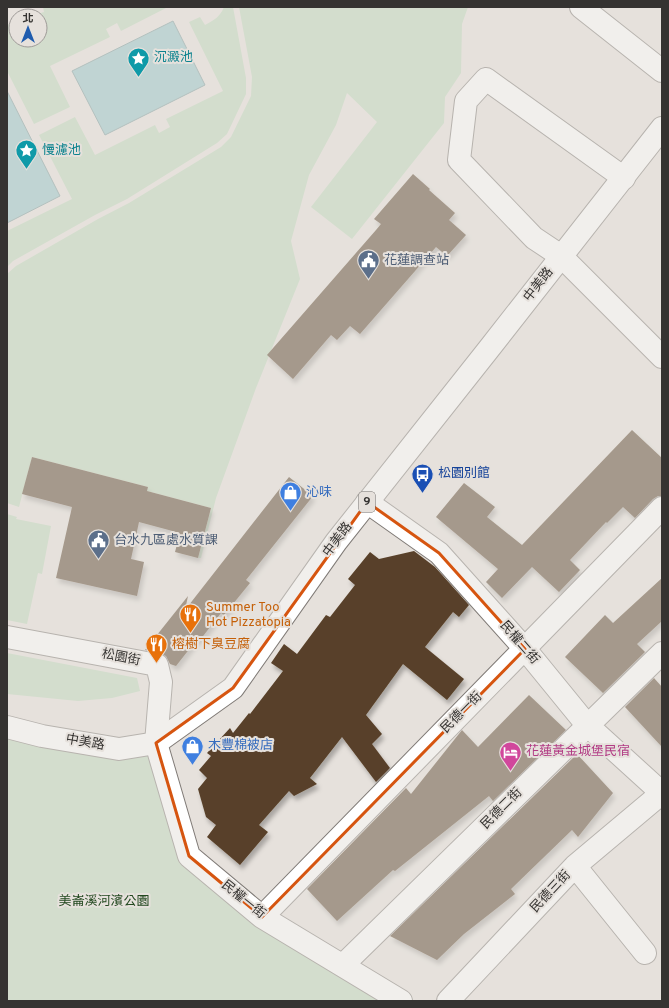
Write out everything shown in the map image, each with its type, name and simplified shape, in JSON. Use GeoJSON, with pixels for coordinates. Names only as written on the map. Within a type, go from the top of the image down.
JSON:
{"type":"FeatureCollection","features":[{"type":"Feature","properties":{"kind":"street"},"geometry":{"type":"LineString","coordinates":[[581,7],[662,71]]}},
{"type":"Feature","properties":{"kind":"street"},"geometry":{"type":"LineString","coordinates":[[624,178],[486,79],[466,101],[459,160],[534,238],[561,256],[662,357]]}},
{"type":"Feature","properties":{"kind":"street","name":"中美路"},"geometry":{"type":"LineString","coordinates":[[7,727],[42,736],[119,749],[156,743],[233,688],[336,542],[662,128]]}},
{"type":"Feature","properties":{"kind":"street","name":"民權二街"},"geometry":{"type":"LineString","coordinates":[[367,502],[438,553],[525,649],[587,725],[662,793]]}},
{"type":"Feature","properties":{"kind":"street","name":"民德一街"},"geometry":{"type":"LineString","coordinates":[[262,916],[662,508]]}},
{"type":"Feature","properties":{"kind":"street","name":"松園街"},"geometry":{"type":"LineString","coordinates":[[7,637],[157,665],[161,682],[156,743]]}},
{"type":"Feature","properties":{"kind":"street","name":"民德二街"},"geometry":{"type":"LineString","coordinates":[[343,965],[662,653]]}},
{"type":"Feature","properties":{"kind":"street","name":"民權一街"},"geometry":{"type":"LineString","coordinates":[[156,743],[189,856],[262,916],[400,1001]]}},
{"type":"Feature","properties":{"kind":"street","name":"民德三街"},"geometry":{"type":"LineString","coordinates":[[448,1001],[575,866],[662,793]]}},
{"type":"Feature","properties":{"kind":"street"},"geometry":{"type":"LineString","coordinates":[[575,866],[645,953]]}},
{"type":"Feature","properties":{"kind":"highlighted area"},"geometry":{"type":"Polygon","coordinates":[[[367,502],[439,553],[525,649],[262,917],[189,856],[156,743],[233,688],[367,502]]]}},
{"type":"Feature","properties":{"kind":"green space"},"geometry":{"type":"Polygon","coordinates":[[[168,7],[121,31],[117,23],[106,29],[110,37],[50,66],[70,107],[34,124],[7,71],[7,25],[8,48],[48,48],[48,8],[43,8],[168,7]]]}},
{"type":"Feature","properties":{"kind":"green space"},"geometry":{"type":"Polygon","coordinates":[[[224,7],[233,7],[246,78],[246,94],[227,134],[217,143],[127,199],[95,215],[13,261],[7,267],[7,231],[72,199],[39,135],[75,117],[95,155],[155,125],[159,133],[170,127],[166,119],[223,91],[189,22],[200,17],[205,25],[219,16],[224,7]]]}},
{"type":"Feature","properties":{"kind":"green space"},"geometry":{"type":"Polygon","coordinates":[[[239,7],[468,7],[462,24],[461,73],[445,97],[444,123],[352,239],[311,207],[377,122],[347,93],[336,125],[309,175],[291,241],[300,279],[256,388],[216,498],[201,558],[198,558],[211,508],[147,491],[148,487],[32,457],[19,507],[7,503],[7,274],[16,266],[129,203],[221,147],[231,137],[251,96],[252,77],[239,7]]]}},
{"type":"Feature","properties":{"kind":"green space"},"geometry":{"type":"Polygon","coordinates":[[[7,514],[17,517],[16,519],[51,526],[42,574],[38,573],[27,624],[7,620],[7,514]]]}},
{"type":"Feature","properties":{"kind":"green space"},"geometry":{"type":"Polygon","coordinates":[[[7,653],[137,678],[140,691],[112,698],[78,701],[7,694],[7,653]]]}},
{"type":"Feature","properties":{"kind":"green space","name":"美崙溪河濱公園"},"geometry":{"type":"Polygon","coordinates":[[[7,727],[156,743],[189,856],[401,1001],[7,1001],[7,727]]]}},
{"type":"Feature","properties":{"kind":"water","name":"沉澱池"},"geometry":{"type":"Polygon","coordinates":[[[173,21],[205,85],[105,135],[72,71],[173,21]]]}},
{"type":"Feature","properties":{"kind":"water","name":"慢濾池"},"geometry":{"type":"Polygon","coordinates":[[[7,91],[60,196],[7,223],[7,91]]]}},
{"type":"Feature","properties":{"kind":"building","name":"花蓮調查站"},"geometry":{"type":"Polygon","coordinates":[[[413,174],[455,213],[449,220],[466,235],[447,256],[436,247],[360,334],[350,326],[337,340],[331,335],[293,379],[267,355],[381,224],[374,219],[413,174]]]}},
{"type":"Feature","properties":{"kind":"building"},"geometry":{"type":"Polygon","coordinates":[[[632,430],[662,458],[662,496],[658,496],[653,499],[635,518],[623,507],[607,523],[606,522],[570,560],[580,570],[559,592],[532,567],[502,598],[486,582],[498,569],[436,517],[464,483],[495,507],[487,517],[522,545],[632,430]]]}},
{"type":"Feature","properties":{"kind":"building"},"geometry":{"type":"Polygon","coordinates":[[[32,457],[148,487],[147,491],[211,508],[198,558],[175,552],[180,533],[139,522],[131,559],[144,562],[137,596],[56,578],[72,507],[22,494],[32,457]]]}},
{"type":"Feature","properties":{"kind":"building"},"geometry":{"type":"Polygon","coordinates":[[[289,477],[313,496],[246,580],[250,583],[224,615],[221,613],[200,640],[198,638],[176,666],[170,664],[166,656],[160,653],[145,650],[188,596],[185,610],[289,477]]]}},
{"type":"Feature","properties":{"kind":"building"},"geometry":{"type":"Polygon","coordinates":[[[414,551],[435,567],[469,605],[459,617],[453,612],[425,647],[464,679],[447,700],[403,664],[366,715],[382,734],[372,744],[390,768],[376,782],[342,737],[310,778],[317,784],[294,796],[289,791],[259,825],[268,832],[240,865],[207,837],[216,825],[206,817],[198,789],[207,778],[199,770],[211,756],[207,753],[230,728],[233,733],[249,713],[250,714],[283,671],[271,663],[284,644],[297,654],[326,615],[330,617],[355,585],[348,579],[370,552],[379,559],[414,551]]]}},
{"type":"Feature","properties":{"kind":"building"},"geometry":{"type":"Polygon","coordinates":[[[662,578],[662,621],[637,644],[645,652],[603,693],[565,657],[605,615],[613,623],[662,578]]]}},
{"type":"Feature","properties":{"kind":"building"},"geometry":{"type":"Polygon","coordinates":[[[654,678],[662,687],[662,747],[625,707],[654,678]]]}},
{"type":"Feature","properties":{"kind":"building"},"geometry":{"type":"Polygon","coordinates":[[[529,695],[566,730],[493,801],[489,796],[395,871],[393,870],[337,921],[307,889],[406,788],[411,794],[462,730],[478,747],[529,695]]]}},
{"type":"Feature","properties":{"kind":"building"},"geometry":{"type":"Polygon","coordinates":[[[577,754],[613,793],[578,837],[572,830],[511,889],[515,894],[464,934],[437,960],[390,936],[577,754]]]}},
{"type":"Feature","properties":{"kind":"place","name":"沉澱池"},"geometry":{"type":"Point","coordinates":[139,78]}},
{"type":"Feature","properties":{"kind":"place","name":"慢濾池"},"geometry":{"type":"Point","coordinates":[27,170]}},
{"type":"Feature","properties":{"kind":"place","name":"花蓮調查站"},"geometry":{"type":"Point","coordinates":[369,280]}},
{"type":"Feature","properties":{"kind":"place","name":"松園別館"},"geometry":{"type":"Point","coordinates":[423,494]}},
{"type":"Feature","properties":{"kind":"place","name":"沁味"},"geometry":{"type":"Point","coordinates":[291,512]}},
{"type":"Feature","properties":{"kind":"place","name":"台水九區處水質課"},"geometry":{"type":"Point","coordinates":[99,560]}},
{"type":"Feature","properties":{"kind":"place","name":"Summer Too Hot Pizzatopia"},"geometry":{"type":"Point","coordinates":[190,634]}},
{"type":"Feature","properties":{"kind":"place","name":"榕樹下臭豆腐"},"geometry":{"type":"Point","coordinates":[157,664]}},
{"type":"Feature","properties":{"kind":"place","name":"木豐棉被店"},"geometry":{"type":"Point","coordinates":[192,766]}},
{"type":"Feature","properties":{"kind":"place","name":"花蓮黃金城堡民宿"},"geometry":{"type":"Point","coordinates":[510,772]}}]}
